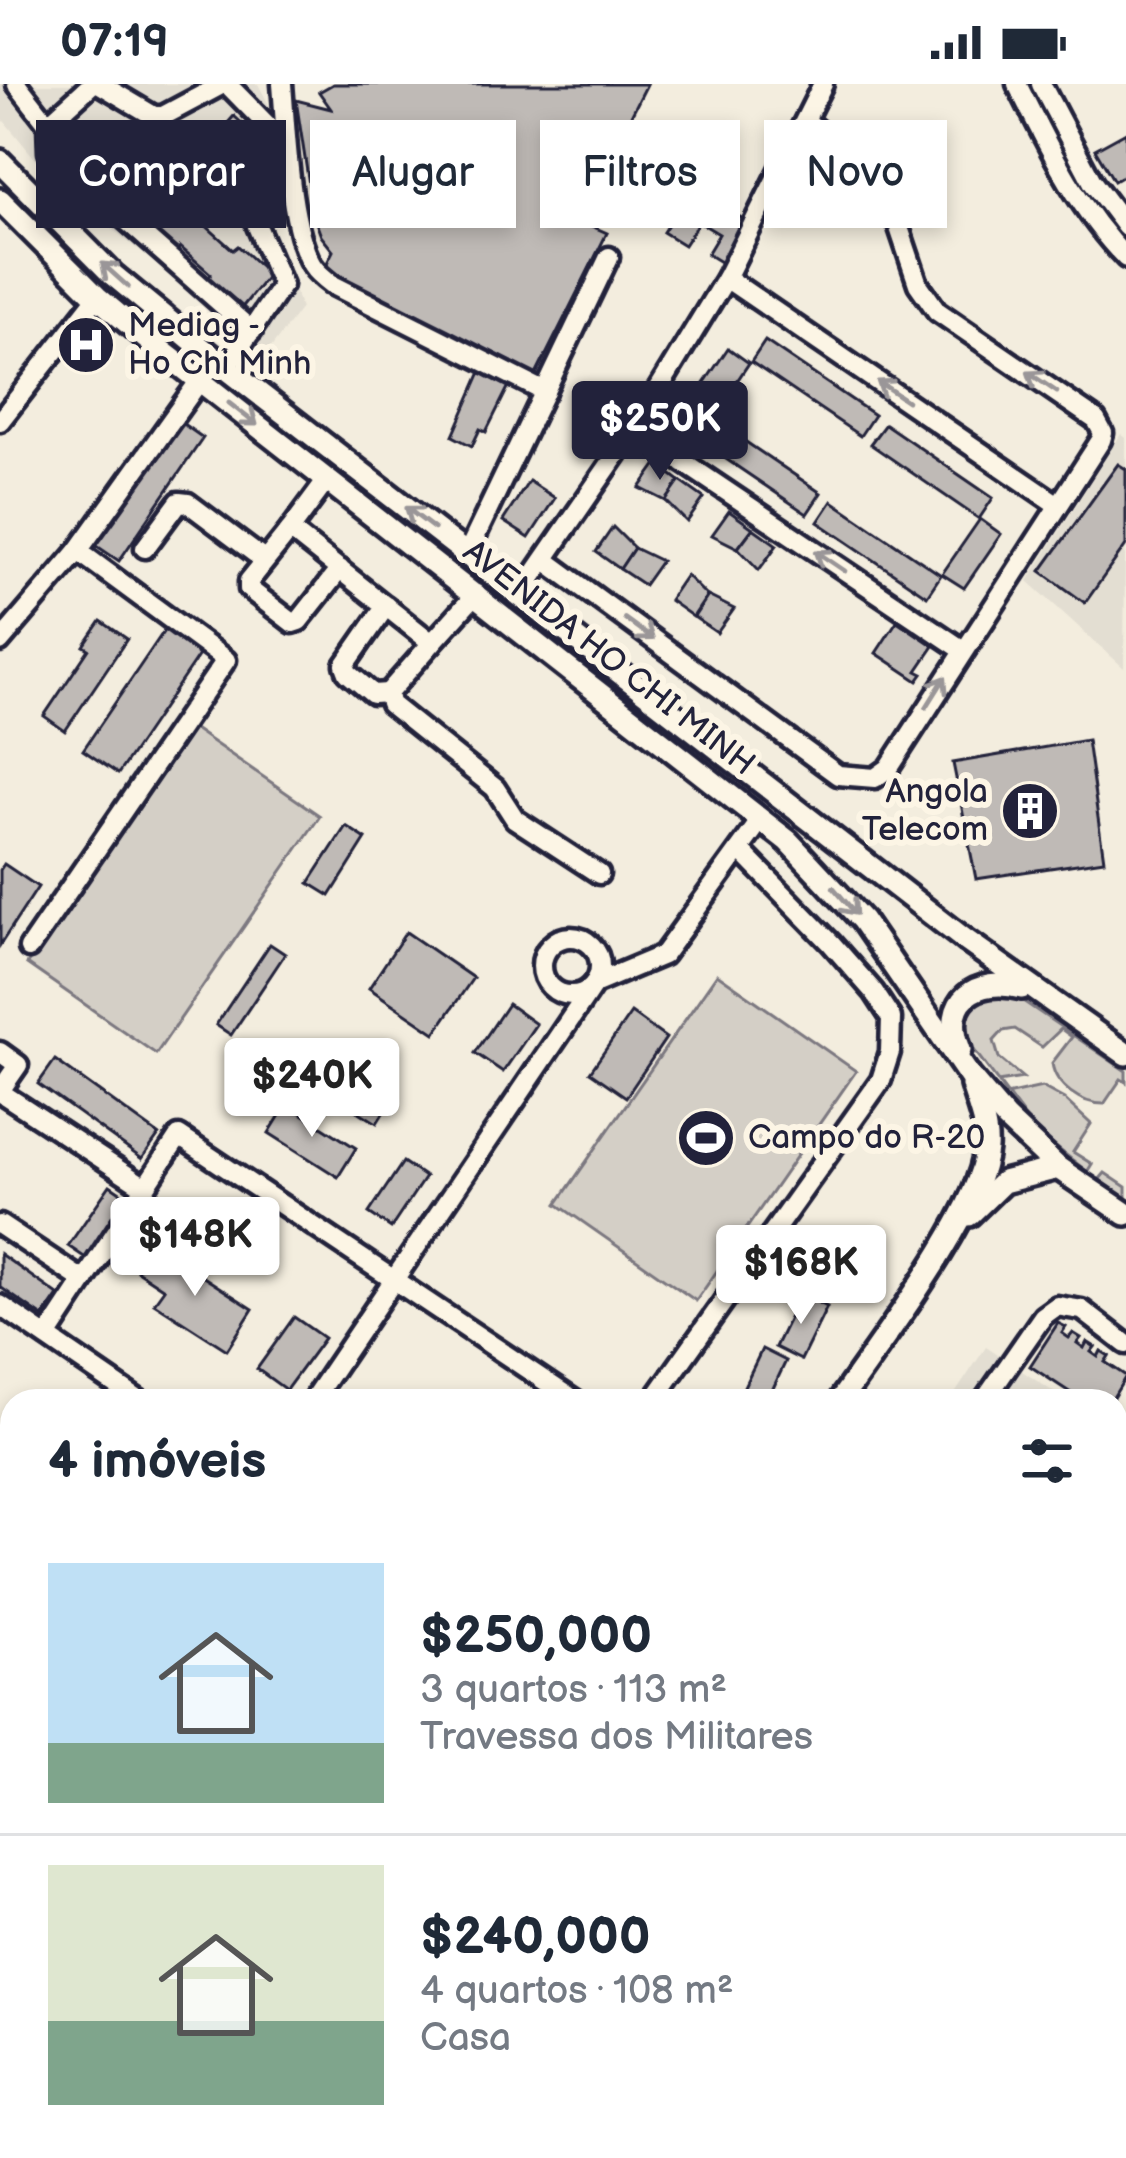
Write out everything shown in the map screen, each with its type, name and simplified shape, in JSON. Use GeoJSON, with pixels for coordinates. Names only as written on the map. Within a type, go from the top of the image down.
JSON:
{"type":"FeatureCollection","features":[{"type":"Feature","properties":{"kind":"main road","name":"AVENIDA HO CHI MINH"},"geometry":{"type":"LineString","coordinates":[[0,160],[113,275],[226,368],[1041,996],[1126,1054]]}},
{"type":"Feature","properties":{"kind":"main road","name":"AVENIDA HO CHI MINH"},"geometry":{"type":"LineString","coordinates":[[3,210],[97,298],[796,848],[862,920],[970,1078],[1058,1168],[1126,1214]]}},
{"type":"Feature","properties":{"kind":"main road"},"geometry":{"type":"LineString","coordinates":[[848,1389],[952,1233],[981,1173],[987,1142],[955,1037],[954,1023],[966,997],[987,983],[998,982],[1041,996]]}},
{"type":"Feature","properties":{"kind":"main road"},"geometry":{"type":"LineString","coordinates":[[952,1233],[1004,1182],[1058,1168]]}},
{"type":"Feature","properties":{"kind":"street"},"geometry":{"type":"LineString","coordinates":[[17,84],[45,120]]}},
{"type":"Feature","properties":{"kind":"street"},"geometry":{"type":"LineString","coordinates":[[53,120],[96,84],[154,116],[163,116],[225,84],[273,131],[257,226],[282,285],[226,368]]}},
{"type":"Feature","properties":{"kind":"street"},"geometry":{"type":"LineString","coordinates":[[282,84],[296,203],[303,240],[316,271],[333,285],[545,392]]}},
{"type":"Feature","properties":{"kind":"street"},"geometry":{"type":"LineString","coordinates":[[806,120],[823,84]]}},
{"type":"Feature","properties":{"kind":"street"},"geometry":{"type":"LineString","coordinates":[[1017,84],[1075,194],[1126,258]]}},
{"type":"Feature","properties":{"kind":"street"},"geometry":{"type":"LineString","coordinates":[[1041,84],[1093,183],[1126,227]]}},
{"type":"Feature","properties":{"kind":"street"},"geometry":{"type":"LineString","coordinates":[[519,596],[634,429],[726,278],[764,203]]}},
{"type":"Feature","properties":{"kind":"street"},"geometry":{"type":"LineString","coordinates":[[135,228],[251,331]]}},
{"type":"Feature","properties":{"kind":"street"},"geometry":{"type":"LineString","coordinates":[[544,560],[838,775],[875,778],[889,768],[1101,440],[1101,426],[926,300],[900,228]]}},
{"type":"Feature","properties":{"kind":"street"},"geometry":{"type":"LineString","coordinates":[[467,554],[609,257]]}},
{"type":"Feature","properties":{"kind":"street"},"geometry":{"type":"LineString","coordinates":[[726,278],[1058,505]]}},
{"type":"Feature","properties":{"kind":"street"},"geometry":{"type":"LineString","coordinates":[[0,421],[97,298]]}},
{"type":"Feature","properties":{"kind":"street"},"geometry":{"type":"LineString","coordinates":[[0,642],[78,551],[200,380]]}},
{"type":"Feature","properties":{"kind":"street"},"geometry":{"type":"LineString","coordinates":[[634,429],[963,650]]}},
{"type":"Feature","properties":{"kind":"street"},"geometry":{"type":"LineString","coordinates":[[327,480],[264,560],[249,581],[249,589],[293,622],[299,621],[340,569]]}},
{"type":"Feature","properties":{"kind":"street"},"geometry":{"type":"LineString","coordinates":[[145,548],[178,502],[188,503],[264,560]]}},
{"type":"Feature","properties":{"kind":"street"},"geometry":{"type":"LineString","coordinates":[[290,530],[432,643]]}},
{"type":"Feature","properties":{"kind":"street"},"geometry":{"type":"LineString","coordinates":[[29,948],[226,660],[78,551]]}},
{"type":"Feature","properties":{"kind":"street"},"geometry":{"type":"LineString","coordinates":[[386,606],[345,665],[373,694],[388,693],[476,594]]}},
{"type":"Feature","properties":{"kind":"street"},"geometry":{"type":"LineString","coordinates":[[388,693],[390,704],[495,788],[515,819],[599,874]]}},
{"type":"Feature","properties":{"kind":"street"},"geometry":{"type":"LineString","coordinates":[[320,1389],[594,984],[663,955],[760,821]]}},
{"type":"Feature","properties":{"kind":"street"},"geometry":{"type":"LineString","coordinates":[[661,1389],[866,1101],[890,1052],[891,1018],[874,992],[790,897],[740,850]]}},
{"type":"Feature","properties":{"kind":"street"},"geometry":{"type":"LineString","coordinates":[[0,1052],[18,1065],[0,1091],[145,1187]]}},
{"type":"Feature","properties":{"kind":"street"},"geometry":{"type":"LineString","coordinates":[[47,1337],[179,1136],[557,1389]]}},
{"type":"Feature","properties":{"kind":"street"},"geometry":{"type":"LineString","coordinates":[[0,1225],[84,1281]]}},
{"type":"Feature","properties":{"kind":"street"},"geometry":{"type":"LineString","coordinates":[[992,1389],[1042,1316],[1057,1306],[1082,1310],[1126,1344]]}},
{"type":"Feature","properties":{"kind":"street"},"geometry":{"type":"LineString","coordinates":[[1,1307],[123,1389]]}},
{"type":"Feature","properties":{"kind":"shaded area"},"geometry":{"type":"Polygon","coordinates":[[[0,84],[258,84],[276,118],[36,120],[36,160],[0,116],[0,84]]]}},
{"type":"Feature","properties":{"kind":"shaded area"},"geometry":{"type":"Polygon","coordinates":[[[111,228],[271,228],[301,308],[267,353],[111,228]]]}},
{"type":"Feature","properties":{"kind":"shaded area"},"geometry":{"type":"Polygon","coordinates":[[[1121,434],[1126,438],[1124,668],[1028,581],[1121,434]]]}},
{"type":"Feature","properties":{"kind":"shaded area"},"geometry":{"type":"Polygon","coordinates":[[[191,727],[320,816],[156,1054],[27,964],[191,727]]]}},
{"type":"Feature","properties":{"kind":"shaded area","name":"Campo do R-20"},"geometry":{"type":"Polygon","coordinates":[[[717,974],[856,1071],[696,1301],[557,1204],[717,974]]]}},
{"type":"Feature","properties":{"kind":"shaded area"},"geometry":{"type":"Polygon","coordinates":[[[989,994],[1014,995],[1126,1071],[1126,1082],[1121,1079],[1104,1104],[1078,1097],[1058,1079],[1052,1063],[1072,1037],[1061,1029],[1042,1047],[1015,1029],[1003,1031],[994,1041],[999,1058],[1023,1078],[998,1082],[965,1038],[969,1012],[989,994]]]}},
{"type":"Feature","properties":{"kind":"shaded area"},"geometry":{"type":"Polygon","coordinates":[[[1042,1087],[1064,1099],[1091,1124],[1073,1152],[1092,1164],[1087,1172],[1034,1130],[1008,1095],[1042,1087]]]}},
{"type":"Feature","properties":{"kind":"shaded area"},"geometry":{"type":"Polygon","coordinates":[[[1105,1173],[1126,1187],[1126,1202],[1092,1175],[1099,1180],[1105,1173]]]}},
{"type":"Feature","properties":{"kind":"shaded area"},"geometry":{"type":"Polygon","coordinates":[[[986,1347],[1049,1389],[958,1389],[986,1347]]]}},
{"type":"Feature","properties":{"kind":"building"},"geometry":{"type":"Polygon","coordinates":[[[333,84],[647,84],[629,120],[540,120],[540,228],[596,228],[607,233],[535,377],[322,273],[333,251],[318,228],[516,228],[516,120],[310,120],[310,191],[296,100],[331,109],[319,92],[333,84]]]}},
{"type":"Feature","properties":{"kind":"building"},"geometry":{"type":"Polygon","coordinates":[[[1126,132],[1126,174],[1114,181],[1095,149],[1126,132]]]}},
{"type":"Feature","properties":{"kind":"building"},"geometry":{"type":"Polygon","coordinates":[[[740,217],[751,224],[725,265],[707,254],[719,234],[709,228],[740,228],[740,217]]]}},
{"type":"Feature","properties":{"kind":"building"},"geometry":{"type":"Polygon","coordinates":[[[148,228],[209,228],[269,274],[240,310],[207,281],[211,274],[180,247],[176,252],[148,228]]]}},
{"type":"Feature","properties":{"kind":"building"},"geometry":{"type":"Polygon","coordinates":[[[666,228],[695,228],[684,245],[663,232],[666,228]]]}},
{"type":"Feature","properties":{"kind":"building"},"geometry":{"type":"Polygon","coordinates":[[[765,341],[874,415],[860,436],[751,362],[765,341]]]}},
{"type":"Feature","properties":{"kind":"building"},"geometry":{"type":"Polygon","coordinates":[[[728,348],[749,363],[712,418],[691,403],[728,348]]]}},
{"type":"Feature","properties":{"kind":"building"},"geometry":{"type":"Polygon","coordinates":[[[481,372],[509,386],[486,432],[480,429],[472,446],[453,436],[481,372]]]}},
{"type":"Feature","properties":{"kind":"building"},"geometry":{"type":"Polygon","coordinates":[[[176,419],[203,438],[119,561],[91,542],[176,419]]]}},
{"type":"Feature","properties":{"kind":"building"},"geometry":{"type":"Polygon","coordinates":[[[712,419],[821,493],[807,514],[698,440],[712,419]]]}},
{"type":"Feature","properties":{"kind":"building"},"geometry":{"type":"Polygon","coordinates":[[[885,424],[993,498],[979,519],[870,444],[885,424]]]}},
{"type":"Feature","properties":{"kind":"building"},"geometry":{"type":"Polygon","coordinates":[[[657,464],[680,481],[666,501],[640,488],[657,464]]]}},
{"type":"Feature","properties":{"kind":"building"},"geometry":{"type":"Polygon","coordinates":[[[1118,464],[1126,469],[1126,545],[1085,603],[1041,571],[1118,464]]]}},
{"type":"Feature","properties":{"kind":"building"},"geometry":{"type":"Polygon","coordinates":[[[529,481],[555,498],[529,538],[503,521],[529,481]]]}},
{"type":"Feature","properties":{"kind":"building"},"geometry":{"type":"Polygon","coordinates":[[[680,481],[704,498],[687,522],[666,501],[680,481]]]}},
{"type":"Feature","properties":{"kind":"building"},"geometry":{"type":"Polygon","coordinates":[[[832,501],[941,575],[927,596],[818,522],[832,501]]]}},
{"type":"Feature","properties":{"kind":"building"},"geometry":{"type":"Polygon","coordinates":[[[729,511],[753,528],[738,548],[712,535],[729,511]]]}},
{"type":"Feature","properties":{"kind":"building"},"geometry":{"type":"Polygon","coordinates":[[[980,519],[1001,534],[964,588],[942,574],[980,519]]]}},
{"type":"Feature","properties":{"kind":"building"},"geometry":{"type":"Polygon","coordinates":[[[613,527],[634,548],[620,569],[596,552],[613,527]]]}},
{"type":"Feature","properties":{"kind":"building"},"geometry":{"type":"Polygon","coordinates":[[[753,528],[777,545],[759,570],[738,548],[753,528]]]}},
{"type":"Feature","properties":{"kind":"building"},"geometry":{"type":"Polygon","coordinates":[[[634,548],[661,561],[644,585],[620,569],[634,548]]]}},
{"type":"Feature","properties":{"kind":"building"},"geometry":{"type":"Polygon","coordinates":[[[686,575],[707,596],[693,617],[669,600],[686,575]]]}},
{"type":"Feature","properties":{"kind":"building"},"geometry":{"type":"Polygon","coordinates":[[[708,596],[734,609],[717,633],[694,617],[708,596]]]}},
{"type":"Feature","properties":{"kind":"building"},"geometry":{"type":"Polygon","coordinates":[[[101,621],[127,639],[65,731],[44,716],[89,649],[84,646],[101,621]]]}},
{"type":"Feature","properties":{"kind":"building"},"geometry":{"type":"Polygon","coordinates":[[[897,621],[934,646],[917,671],[923,674],[918,681],[876,653],[897,621]]]}},
{"type":"Feature","properties":{"kind":"building"},"geometry":{"type":"Polygon","coordinates":[[[168,625],[203,649],[118,774],[83,750],[168,625]]]}},
{"type":"Feature","properties":{"kind":"building","name":"Angola Telecom"},"geometry":{"type":"Polygon","coordinates":[[[1087,740],[1104,860],[976,879],[953,763],[1087,740]]]}},
{"type":"Feature","properties":{"kind":"building"},"geometry":{"type":"Polygon","coordinates":[[[346,826],[366,839],[330,896],[309,883],[346,826]]]}},
{"type":"Feature","properties":{"kind":"building"},"geometry":{"type":"Polygon","coordinates":[[[4,864],[38,887],[0,945],[0,870],[4,864]]]}},
{"type":"Feature","properties":{"kind":"building"},"geometry":{"type":"Polygon","coordinates":[[[406,932],[473,978],[435,1033],[369,988],[406,932]]]}},
{"type":"Feature","properties":{"kind":"building"},"geometry":{"type":"Polygon","coordinates":[[[270,944],[285,954],[231,1035],[216,1025],[270,944]]]}},
{"type":"Feature","properties":{"kind":"building"},"geometry":{"type":"Polygon","coordinates":[[[508,1004],[536,1024],[503,1072],[475,1053],[508,1004]]]}},
{"type":"Feature","properties":{"kind":"building"},"geometry":{"type":"Polygon","coordinates":[[[631,1013],[666,1038],[626,1097],[590,1072],[631,1013]]]}},
{"type":"Feature","properties":{"kind":"building"},"geometry":{"type":"Polygon","coordinates":[[[55,1060],[159,1135],[142,1159],[38,1084],[55,1060]]]}},
{"type":"Feature","properties":{"kind":"building"},"geometry":{"type":"Polygon","coordinates":[[[370,1069],[399,1087],[377,1123],[348,1105],[370,1069]]]}},
{"type":"Feature","properties":{"kind":"building"},"geometry":{"type":"Polygon","coordinates":[[[287,1104],[356,1148],[338,1177],[269,1133],[287,1104]]]}},
{"type":"Feature","properties":{"kind":"building"},"geometry":{"type":"Polygon","coordinates":[[[403,1162],[425,1177],[391,1228],[369,1213],[403,1162]]]}},
{"type":"Feature","properties":{"kind":"building"},"geometry":{"type":"Polygon","coordinates":[[[110,1185],[129,1198],[87,1259],[68,1246],[110,1185]]]}},
{"type":"Feature","properties":{"kind":"building"},"geometry":{"type":"Polygon","coordinates":[[[154,1245],[253,1309],[227,1350],[154,1303],[164,1289],[137,1271],[154,1245]]]}},
{"type":"Feature","properties":{"kind":"building"},"geometry":{"type":"Polygon","coordinates":[[[0,1254],[58,1295],[43,1317],[0,1287],[0,1254]]]}},
{"type":"Feature","properties":{"kind":"building"},"geometry":{"type":"Polygon","coordinates":[[[801,1294],[827,1307],[801,1360],[775,1347],[801,1294]]]}},
{"type":"Feature","properties":{"kind":"building"},"geometry":{"type":"Polygon","coordinates":[[[294,1317],[324,1338],[287,1389],[257,1369],[294,1317]]]}},
{"type":"Feature","properties":{"kind":"building"},"geometry":{"type":"Polygon","coordinates":[[[1058,1323],[1066,1327],[1062,1333],[1081,1338],[1077,1343],[1084,1348],[1087,1342],[1095,1347],[1091,1352],[1098,1357],[1101,1351],[1109,1356],[1105,1362],[1126,1376],[1118,1389],[1065,1389],[1030,1366],[1058,1323]]]}},
{"type":"Feature","properties":{"kind":"building"},"geometry":{"type":"Polygon","coordinates":[[[762,1349],[786,1361],[773,1389],[743,1389],[762,1349]]]}},
{"type":"Feature","properties":{"kind":"place","name":"Mediag - Ho Chi Minh"},"geometry":{"type":"Point","coordinates":[86,345]}},
{"type":"Feature","properties":{"kind":"place","name":"Angola Telecom"},"geometry":{"type":"Point","coordinates":[1030,811]}},
{"type":"Feature","properties":{"kind":"place","name":"Campo do R-20"},"geometry":{"type":"Point","coordinates":[706,1138]}}]}
